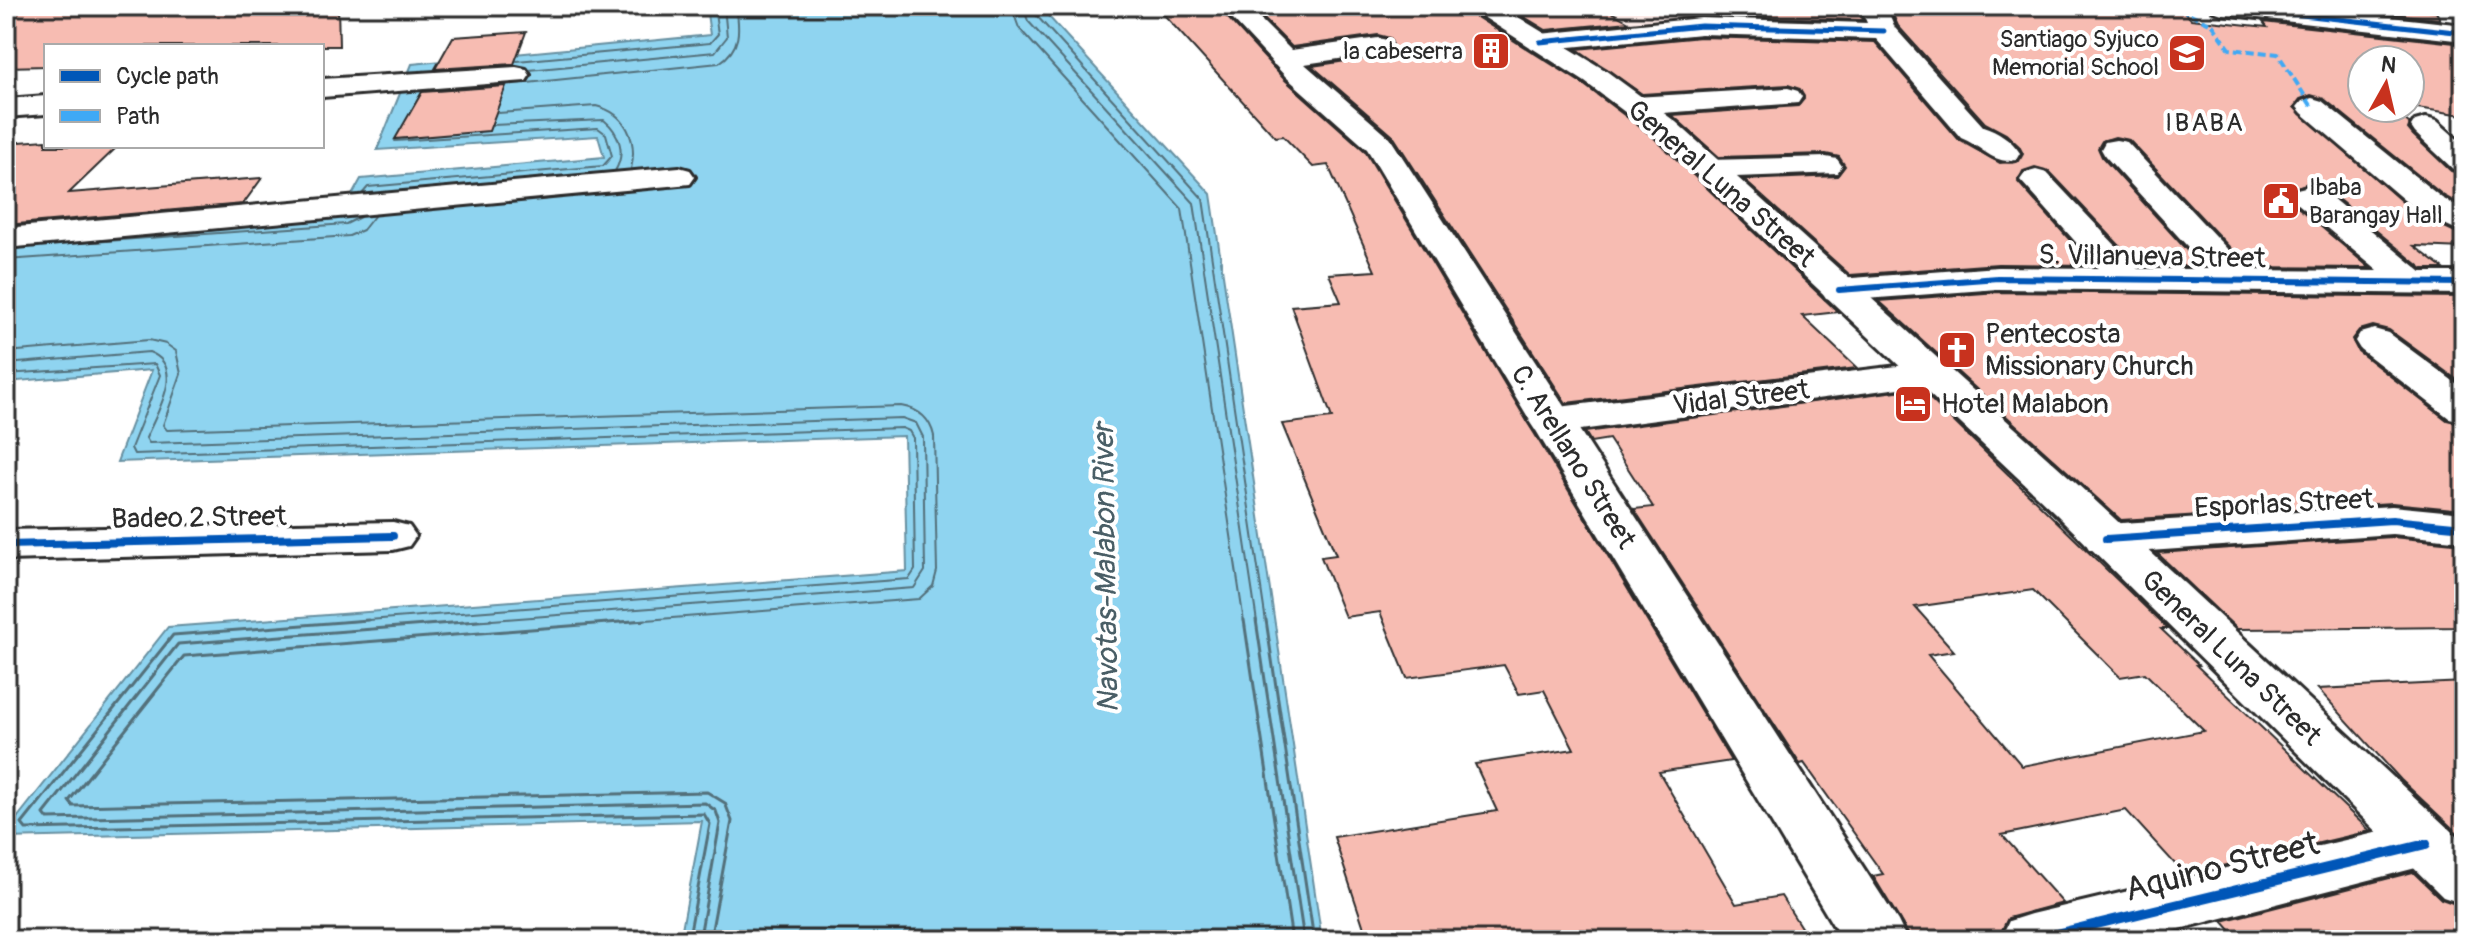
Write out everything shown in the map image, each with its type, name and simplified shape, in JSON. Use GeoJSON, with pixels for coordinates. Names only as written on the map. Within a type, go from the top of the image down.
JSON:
{"type":"FeatureCollection","features":[{"type":"Feature","properties":{"kind":"street","name":"C. Arellano Street"},"geometry":{"type":"LineString","coordinates":[[1233,6],[1284,59],[1379,144],[1876,940]]}},
{"type":"Feature","properties":{"kind":"street","name":"General Luna Street"},"geometry":{"type":"LineString","coordinates":[[1483,6],[1595,76],[1650,117],[1709,169],[1931,374],[2445,862]]}},
{"type":"Feature","properties":{"kind":"street"},"geometry":{"type":"LineString","coordinates":[[2222,6],[2464,33]]}},
{"type":"Feature","properties":{"kind":"street"},"geometry":{"type":"LineString","coordinates":[[1540,42],[1701,26],[1878,18],[1972,132],[1988,138],[2005,153]]}},
{"type":"Feature","properties":{"kind":"street"},"geometry":{"type":"LineString","coordinates":[[1284,59],[1378,46]]}},
{"type":"Feature","properties":{"kind":"street"},"geometry":{"type":"LineString","coordinates":[[327,90],[516,75]]}},
{"type":"Feature","properties":{"kind":"street"},"geometry":{"type":"LineString","coordinates":[[6,108],[44,105]]}},
{"type":"Feature","properties":{"kind":"street"},"geometry":{"type":"LineString","coordinates":[[1650,117],[1793,106]]}},
{"type":"Feature","properties":{"kind":"street"},"geometry":{"type":"LineString","coordinates":[[2312,107],[2430,205],[2464,223]]}},
{"type":"Feature","properties":{"kind":"street"},"geometry":{"type":"LineString","coordinates":[[6,129],[44,127]]}},
{"type":"Feature","properties":{"kind":"street"},"geometry":{"type":"LineString","coordinates":[[2426,127],[2464,162]]}},
{"type":"Feature","properties":{"kind":"street"},"geometry":{"type":"LineString","coordinates":[[2116,149],[2238,281]]}},
{"type":"Feature","properties":{"kind":"street"},"geometry":{"type":"LineString","coordinates":[[1709,169],[1826,166]]}},
{"type":"Feature","properties":{"kind":"street"},"geometry":{"type":"LineString","coordinates":[[6,238],[679,177]]}},
{"type":"Feature","properties":{"kind":"street"},"geometry":{"type":"LineString","coordinates":[[2036,180],[2128,279]]}},
{"type":"Feature","properties":{"kind":"street"},"geometry":{"type":"LineString","coordinates":[[2309,196],[2412,282]]}},
{"type":"Feature","properties":{"kind":"street","name":"S. Villanueva Street"},"geometry":{"type":"LineString","coordinates":[[1839,290],[1998,278],[2463,284]]}},
{"type":"Feature","properties":{"kind":"street"},"geometry":{"type":"LineString","coordinates":[[2374,341],[2464,409]]}},
{"type":"Feature","properties":{"kind":"street","name":"Vidal Street"},"geometry":{"type":"LineString","coordinates":[[1550,421],[1931,374]]}},
{"type":"Feature","properties":{"kind":"street","name":"Esporlas Street"},"geometry":{"type":"LineString","coordinates":[[2106,539],[2170,532],[2392,520],[2464,527]]}},
{"type":"Feature","properties":{"kind":"street","name":"Badeo 2 Street"},"geometry":{"type":"LineString","coordinates":[[6,545],[393,536]]}},
{"type":"Feature","properties":{"kind":"street","name":"Aquino Street"},"geometry":{"type":"LineString","coordinates":[[2031,940],[2445,862]]}},
{"type":"Feature","properties":{"kind":"shaded area"},"geometry":{"type":"Polygon","coordinates":[[[1517,6],[1682,6],[1694,25],[1567,38],[1517,6]]]}},
{"type":"Feature","properties":{"kind":"water","name":"Navotas-Malabon River"},"geometry":{"type":"Polygon","coordinates":[[[706,6],[1039,6],[1211,194],[1322,940],[529,940],[682,929],[702,821],[6,838],[6,832],[168,627],[907,571],[904,436],[117,462],[152,370],[6,382],[6,230],[346,206],[361,179],[604,157],[598,136],[377,150],[412,64],[710,35],[706,6]]]}},
{"type":"Feature","properties":{"kind":"building"},"geometry":{"type":"Polygon","coordinates":[[[6,6],[128,6],[128,9],[338,6],[339,46],[44,44],[44,66],[6,67],[6,6]]]}},
{"type":"Feature","properties":{"kind":"building"},"geometry":{"type":"Polygon","coordinates":[[[1156,6],[1217,6],[1284,79],[1365,151],[1731,761],[1659,772],[1736,904],[1781,896],[1809,940],[1368,940],[1334,837],[1497,811],[1475,764],[1574,749],[1544,690],[1519,694],[1504,665],[1407,678],[1380,612],[1345,617],[1321,557],[1336,555],[1282,424],[1332,418],[1291,306],[1341,302],[1329,274],[1375,271],[1328,165],[1313,167],[1283,136],[1275,137],[1156,6]]]}},
{"type":"Feature","properties":{"kind":"building"},"geometry":{"type":"Polygon","coordinates":[[[1251,6],[1467,6],[1472,14],[1583,84],[1652,136],[1838,312],[1802,316],[1857,368],[1566,403],[1393,136],[1312,66],[1387,55],[1394,48],[1390,38],[1378,35],[1292,47],[1251,6]]]}},
{"type":"Feature","properties":{"kind":"building"},"geometry":{"type":"Polygon","coordinates":[[[1506,6],[1560,6],[1560,13],[1602,7],[1629,22],[1546,30],[1506,6]]]}},
{"type":"Feature","properties":{"kind":"building"},"geometry":{"type":"Polygon","coordinates":[[[1716,6],[1857,6],[1862,20],[1707,15],[1705,12],[1720,12],[1716,6]]]}},
{"type":"Feature","properties":{"kind":"building"},"geometry":{"type":"Polygon","coordinates":[[[1889,6],[2179,6],[2191,19],[2267,27],[2263,22],[2464,44],[2464,115],[2426,109],[2426,44],[2346,44],[2346,117],[2324,99],[2311,95],[2300,99],[2294,107],[2416,214],[2464,236],[2464,248],[2414,246],[2444,269],[2423,269],[2323,187],[2308,183],[2294,188],[2290,195],[2294,204],[2370,268],[2248,267],[2129,140],[2115,137],[2102,141],[2098,148],[2102,157],[2201,266],[2139,266],[2049,171],[2035,167],[2023,171],[2018,182],[2092,265],[1998,264],[1850,275],[1744,180],[1837,176],[1845,166],[1839,157],[1826,154],[1719,157],[1672,115],[1798,106],[1804,99],[1800,89],[1788,85],[1642,94],[1577,49],[1701,37],[1875,42],[1959,140],[2000,163],[2019,161],[2023,154],[2019,146],[2006,134],[1985,123],[1898,26],[1889,6]]]}},
{"type":"Feature","properties":{"kind":"building"},"geometry":{"type":"Polygon","coordinates":[[[2318,6],[2387,6],[2436,12],[2440,19],[2318,6]]]}},
{"type":"Feature","properties":{"kind":"building"},"geometry":{"type":"Polygon","coordinates":[[[526,32],[514,64],[435,69],[453,37],[526,32]]]}},
{"type":"Feature","properties":{"kind":"building"},"geometry":{"type":"Polygon","coordinates":[[[506,86],[489,131],[395,139],[422,92],[506,86]]]}},
{"type":"Feature","properties":{"kind":"building"},"geometry":{"type":"Polygon","coordinates":[[[2355,124],[2410,124],[2408,129],[2413,135],[2451,171],[2464,174],[2464,207],[2444,196],[2355,124]]]}},
{"type":"Feature","properties":{"kind":"building"},"geometry":{"type":"Polygon","coordinates":[[[44,140],[44,148],[116,148],[69,193],[262,178],[243,204],[6,225],[6,143],[44,140]]]}},
{"type":"Feature","properties":{"kind":"building"},"geometry":{"type":"Polygon","coordinates":[[[1998,292],[2464,297],[2464,385],[2389,330],[2373,326],[2359,330],[2352,339],[2358,351],[2447,420],[2464,424],[2464,510],[2392,503],[2121,520],[1879,301],[1998,292]]]}},
{"type":"Feature","properties":{"kind":"building"},"geometry":{"type":"Polygon","coordinates":[[[1919,388],[2168,629],[2161,629],[2199,665],[2196,665],[2370,831],[2185,875],[2126,810],[2002,835],[2063,903],[2008,918],[1997,940],[1912,940],[1873,876],[1883,874],[1804,763],[1800,764],[1634,509],[1653,507],[1609,439],[1591,442],[1585,432],[1919,388]],[[2033,590],[1915,607],[1954,651],[1928,655],[2022,766],[2204,731],[2145,673],[2120,677],[2033,590]]]}},
{"type":"Feature","properties":{"kind":"building"},"geometry":{"type":"Polygon","coordinates":[[[2392,537],[2464,544],[2464,627],[2237,629],[2157,553],[2392,537]]]}},
{"type":"Feature","properties":{"kind":"building"},"geometry":{"type":"Polygon","coordinates":[[[2464,682],[2464,839],[2401,780],[2318,689],[2464,682]]]}},
{"type":"Feature","properties":{"kind":"building"},"geometry":{"type":"Polygon","coordinates":[[[2413,872],[2441,899],[2464,907],[2464,940],[2239,940],[2222,921],[2413,872]]]}},
{"type":"Feature","properties":{"kind":"marked path"},"geometry":{"type":"LineString","coordinates":[[2183,6],[2186,12],[2212,24],[2230,49],[2278,54],[2312,107]]}},
{"type":"Feature","properties":{"kind":"cycle path"},"geometry":{"type":"LineString","coordinates":[[2222,6],[2464,33]]}},
{"type":"Feature","properties":{"kind":"cycle path"},"geometry":{"type":"LineString","coordinates":[[1540,42],[1701,26],[1884,31]]}},
{"type":"Feature","properties":{"kind":"cycle path"},"geometry":{"type":"LineString","coordinates":[[1839,290],[1998,278],[2464,283]]}},
{"type":"Feature","properties":{"kind":"cycle path"},"geometry":{"type":"LineString","coordinates":[[2106,539],[2392,520],[2464,527]]}},
{"type":"Feature","properties":{"kind":"cycle path"},"geometry":{"type":"LineString","coordinates":[[6,545],[393,536]]}},
{"type":"Feature","properties":{"kind":"cycle path"},"geometry":{"type":"LineString","coordinates":[[2031,940],[2426,844]]}},
{"type":"Feature","properties":{"kind":"place","name":"la cabeserra"},"geometry":{"type":"Point","coordinates":[1491,51]}},
{"type":"Feature","properties":{"kind":"place","name":"Santiago Syjuco Memorial School"},"geometry":{"type":"Point","coordinates":[2187,53]}},
{"type":"Feature","properties":{"kind":"place","name":"Ibaba Barangay Hall"},"geometry":{"type":"Point","coordinates":[2281,201]}},
{"type":"Feature","properties":{"kind":"place","name":"Pentecosta Missionary Church"},"geometry":{"type":"Point","coordinates":[1957,350]}},
{"type":"Feature","properties":{"kind":"place","name":"Hotel Malabon"},"geometry":{"type":"Point","coordinates":[1913,404]}},
{"type":"Feature","properties":{"kind":"district","name":"IBABA"},"geometry":{"type":"Point","coordinates":[2205,123]}}]}
